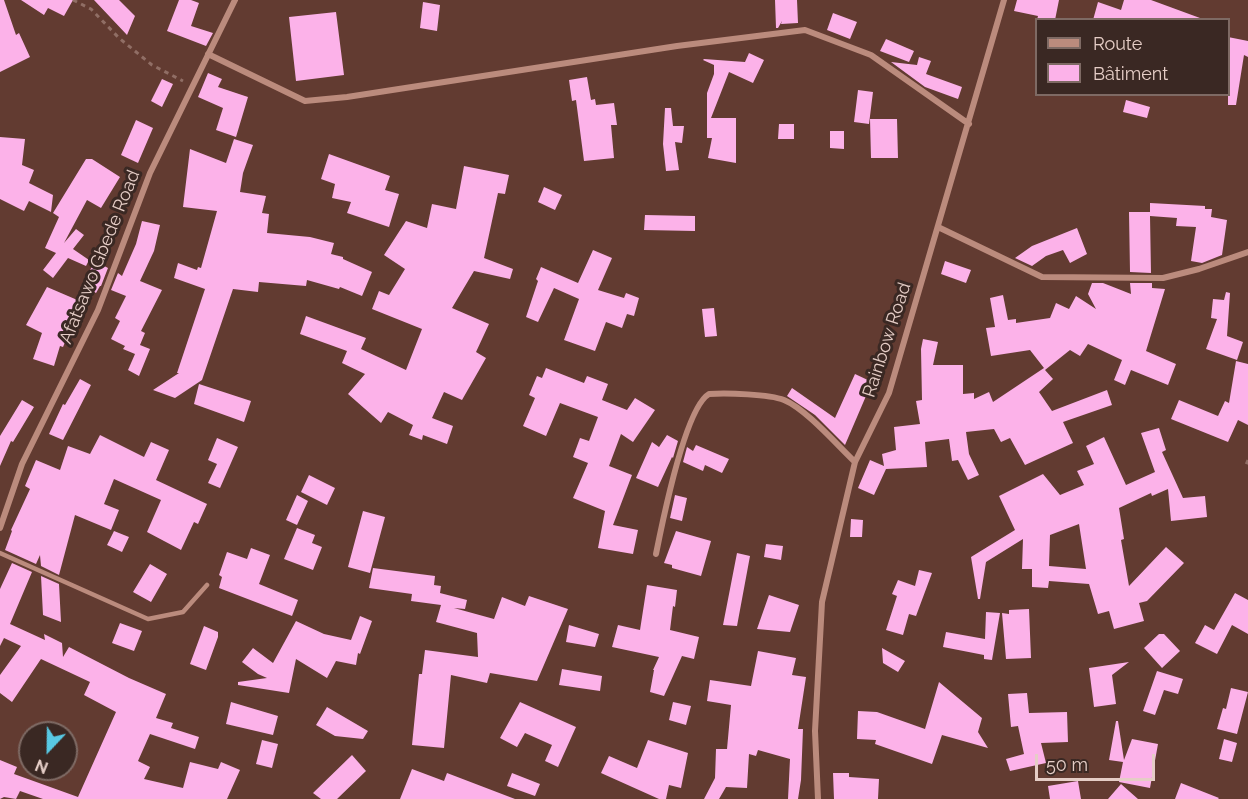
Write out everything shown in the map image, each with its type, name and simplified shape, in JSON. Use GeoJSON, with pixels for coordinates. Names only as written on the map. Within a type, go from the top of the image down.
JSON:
{"type":"FeatureCollection","features":[{"type":"Feature","properties":{"kind":"street","name":"Afatsawo Gbede Road"},"geometry":{"type":"LineString","coordinates":[[0,528],[22,464],[98,310],[150,173],[235,0]]}},
{"type":"Feature","properties":{"kind":"street","name":"Rainbow Road"},"geometry":{"type":"LineString","coordinates":[[819,799],[816,731],[822,602],[855,462],[889,393],[1004,0]]}},
{"type":"Feature","properties":{"kind":"street"},"geometry":{"type":"LineString","coordinates":[[208,54],[305,101],[347,97],[677,46],[805,30],[871,55],[969,124]]}},
{"type":"Feature","properties":{"kind":"street"},"geometry":{"type":"LineString","coordinates":[[938,227],[1042,277],[1163,278],[1248,252]]}},
{"type":"Feature","properties":{"kind":"street"},"geometry":{"type":"LineString","coordinates":[[656,554],[670,484],[700,403],[709,394],[771,396],[787,401],[799,409],[855,462]]}},
{"type":"Feature","properties":{"kind":"lane"},"geometry":{"type":"LineString","coordinates":[[0,554],[148,619],[183,612],[207,585]]}},
{"type":"Feature","properties":{"kind":"path"},"geometry":{"type":"LineString","coordinates":[[73,0],[91,9],[119,38],[152,65],[193,86]]}},
{"type":"Feature","properties":{"kind":"path"},"geometry":{"type":"LineString","coordinates":[[1248,460],[1246,465],[1248,467]]}},
{"type":"Feature","properties":{"kind":"building"},"geometry":{"type":"Polygon","coordinates":[[[0,0],[4,0],[16,35],[19,33],[30,57],[0,72],[0,0]]]}},
{"type":"Feature","properties":{"kind":"building"},"geometry":{"type":"Polygon","coordinates":[[[21,0],[73,0],[64,16],[48,8],[44,15],[21,0]]]}},
{"type":"Feature","properties":{"kind":"building"},"geometry":{"type":"Polygon","coordinates":[[[94,0],[119,0],[135,16],[127,35],[94,0]]]}},
{"type":"Feature","properties":{"kind":"building"},"geometry":{"type":"Polygon","coordinates":[[[179,0],[199,3],[191,26],[213,33],[206,46],[167,31],[179,0]]]}},
{"type":"Feature","properties":{"kind":"building"},"geometry":{"type":"Polygon","coordinates":[[[775,0],[797,0],[798,23],[781,24],[782,21],[776,28],[775,0]]]}},
{"type":"Feature","properties":{"kind":"building"},"geometry":{"type":"Polygon","coordinates":[[[1017,0],[1059,0],[1055,18],[1038,18],[1038,16],[1014,11],[1017,0]]]}},
{"type":"Feature","properties":{"kind":"building"},"geometry":{"type":"Polygon","coordinates":[[[1124,0],[1151,0],[1200,18],[1094,18],[1098,2],[1121,10],[1124,0]]]}},
{"type":"Feature","properties":{"kind":"building"},"geometry":{"type":"Polygon","coordinates":[[[423,2],[440,5],[437,31],[420,28],[423,2]]]}},
{"type":"Feature","properties":{"kind":"building"},"geometry":{"type":"Polygon","coordinates":[[[336,12],[344,75],[296,81],[289,17],[336,12]]]}},
{"type":"Feature","properties":{"kind":"building"},"geometry":{"type":"Polygon","coordinates":[[[833,13],[857,22],[850,39],[827,30],[833,13]]]}},
{"type":"Feature","properties":{"kind":"building"},"geometry":{"type":"Polygon","coordinates":[[[1230,37],[1248,41],[1248,57],[1244,55],[1236,105],[1228,105],[1230,37]]]}},
{"type":"Feature","properties":{"kind":"building"},"geometry":{"type":"Polygon","coordinates":[[[886,39],[914,51],[909,62],[880,51],[886,39]]]}},
{"type":"Feature","properties":{"kind":"building"},"geometry":{"type":"Polygon","coordinates":[[[749,53],[764,60],[753,83],[729,72],[711,118],[736,118],[736,163],[708,158],[712,138],[707,138],[707,93],[714,74],[714,65],[703,60],[745,62],[749,53]]]}},
{"type":"Feature","properties":{"kind":"building"},"geometry":{"type":"Polygon","coordinates":[[[919,57],[931,61],[926,74],[962,87],[958,99],[925,87],[891,62],[917,65],[919,57]]]}},
{"type":"Feature","properties":{"kind":"building"},"geometry":{"type":"Polygon","coordinates":[[[208,73],[222,79],[218,87],[248,97],[236,137],[216,130],[223,108],[198,97],[208,73]]]}},
{"type":"Feature","properties":{"kind":"building"},"geometry":{"type":"Polygon","coordinates":[[[587,77],[591,100],[595,99],[596,105],[614,103],[617,125],[611,125],[614,158],[584,161],[576,100],[572,101],[569,80],[587,77]]]}},
{"type":"Feature","properties":{"kind":"building"},"geometry":{"type":"Polygon","coordinates":[[[162,79],[173,84],[162,107],[151,101],[162,79]]]}},
{"type":"Feature","properties":{"kind":"building"},"geometry":{"type":"Polygon","coordinates":[[[858,90],[873,92],[869,124],[854,122],[858,90]]]}},
{"type":"Feature","properties":{"kind":"building"},"geometry":{"type":"Polygon","coordinates":[[[1126,100],[1150,107],[1147,118],[1123,112],[1126,100]]]}},
{"type":"Feature","properties":{"kind":"building"},"geometry":{"type":"Polygon","coordinates":[[[665,108],[671,108],[673,126],[684,126],[682,143],[675,142],[679,170],[666,171],[663,144],[665,108]]]}},
{"type":"Feature","properties":{"kind":"building"},"geometry":{"type":"Polygon","coordinates":[[[870,119],[897,119],[898,158],[871,158],[870,119]]]}},
{"type":"Feature","properties":{"kind":"building"},"geometry":{"type":"Polygon","coordinates":[[[136,120],[153,128],[138,163],[121,155],[136,120]]]}},
{"type":"Feature","properties":{"kind":"building"},"geometry":{"type":"Polygon","coordinates":[[[779,124],[794,124],[794,139],[778,139],[779,124]]]}},
{"type":"Feature","properties":{"kind":"building"},"geometry":{"type":"Polygon","coordinates":[[[830,131],[844,131],[844,149],[830,148],[830,131]]]}},
{"type":"Feature","properties":{"kind":"building"},"geometry":{"type":"Polygon","coordinates":[[[0,137],[25,139],[22,165],[34,170],[29,183],[53,195],[51,212],[29,201],[24,211],[0,199],[0,137]]]}},
{"type":"Feature","properties":{"kind":"building"},"geometry":{"type":"Polygon","coordinates":[[[234,139],[253,145],[243,173],[240,192],[266,196],[262,213],[269,214],[267,233],[310,237],[334,243],[331,254],[343,257],[372,272],[362,296],[340,287],[339,289],[307,280],[306,286],[259,282],[258,292],[233,289],[202,380],[175,398],[153,390],[179,373],[177,373],[205,289],[174,278],[178,263],[197,270],[198,267],[201,268],[217,211],[183,207],[190,149],[226,163],[234,139]]]}},
{"type":"Feature","properties":{"kind":"building"},"geometry":{"type":"Polygon","coordinates":[[[329,154],[390,176],[385,190],[399,194],[389,227],[347,213],[351,202],[332,198],[335,184],[321,179],[329,154]]]}},
{"type":"Feature","properties":{"kind":"building"},"geometry":{"type":"Polygon","coordinates":[[[86,159],[92,159],[120,177],[101,208],[87,200],[64,243],[76,229],[84,235],[73,249],[89,260],[86,266],[68,258],[53,278],[43,270],[56,253],[45,248],[59,217],[53,213],[86,159]]]}},
{"type":"Feature","properties":{"kind":"building"},"geometry":{"type":"Polygon","coordinates":[[[464,166],[509,175],[505,194],[498,193],[484,258],[513,269],[510,279],[474,271],[452,308],[489,324],[476,352],[486,358],[462,400],[444,392],[432,418],[453,426],[447,444],[423,435],[422,440],[409,435],[413,425],[388,412],[381,423],[348,394],[365,374],[342,363],[347,351],[300,334],[306,316],[366,338],[361,349],[406,370],[422,329],[372,309],[379,291],[389,295],[405,269],[384,255],[406,221],[427,228],[432,204],[456,209],[464,166]]]}},
{"type":"Feature","properties":{"kind":"building"},"geometry":{"type":"Polygon","coordinates":[[[544,187],[562,195],[555,210],[538,202],[544,187]]]}},
{"type":"Feature","properties":{"kind":"building"},"geometry":{"type":"Polygon","coordinates":[[[1150,203],[1205,206],[1205,209],[1212,209],[1211,217],[1227,220],[1222,255],[1202,263],[1191,261],[1196,227],[1176,226],[1177,218],[1150,216],[1151,273],[1130,272],[1129,212],[1150,212],[1150,203]]]}},
{"type":"Feature","properties":{"kind":"building"},"geometry":{"type":"Polygon","coordinates":[[[645,215],[695,216],[695,231],[644,230],[645,215]]]}},
{"type":"Feature","properties":{"kind":"building"},"geometry":{"type":"Polygon","coordinates":[[[142,221],[160,225],[154,251],[140,281],[162,290],[141,331],[145,333],[140,345],[150,349],[139,376],[128,370],[135,354],[123,349],[125,346],[111,339],[120,321],[115,318],[126,296],[111,290],[118,273],[122,276],[136,244],[142,221]]]}},
{"type":"Feature","properties":{"kind":"building"},"geometry":{"type":"Polygon","coordinates":[[[1077,228],[1087,254],[1070,263],[1063,250],[1046,256],[1032,266],[1015,258],[1032,246],[1077,228]]]}},
{"type":"Feature","properties":{"kind":"building"},"geometry":{"type":"Polygon","coordinates":[[[593,250],[612,258],[598,290],[624,298],[626,293],[639,298],[634,316],[627,314],[622,328],[606,322],[595,351],[564,340],[579,299],[554,288],[538,322],[526,317],[541,267],[578,283],[593,250]]]}},
{"type":"Feature","properties":{"kind":"building"},"geometry":{"type":"Polygon","coordinates":[[[95,261],[108,268],[96,293],[82,285],[95,261]]]}},
{"type":"Feature","properties":{"kind":"building"},"geometry":{"type":"Polygon","coordinates":[[[945,261],[971,270],[966,283],[941,274],[945,261]]]}},
{"type":"Feature","properties":{"kind":"building"},"geometry":{"type":"Polygon","coordinates":[[[1092,283],[1103,283],[1131,294],[1130,283],[1152,283],[1152,288],[1165,289],[1146,351],[1176,364],[1168,385],[1131,370],[1125,385],[1114,380],[1122,360],[1088,344],[1080,356],[1070,350],[1045,370],[1053,379],[1039,392],[1052,411],[1107,390],[1112,405],[1063,422],[1073,443],[1025,465],[1010,438],[1001,442],[994,429],[966,432],[969,454],[979,475],[968,480],[958,460],[952,461],[949,439],[925,442],[927,467],[886,469],[874,495],[858,488],[870,460],[884,466],[882,454],[896,450],[894,427],[920,424],[916,401],[922,400],[921,349],[923,339],[938,342],[933,365],[963,365],[963,394],[974,393],[974,399],[989,392],[993,402],[1044,368],[1030,350],[991,356],[986,328],[995,327],[990,298],[1003,295],[1008,320],[1016,319],[1016,323],[1050,318],[1056,303],[1069,309],[1076,296],[1096,309],[1088,294],[1092,283]]]}},
{"type":"Feature","properties":{"kind":"building"},"geometry":{"type":"Polygon","coordinates":[[[47,287],[82,302],[63,347],[60,346],[54,366],[33,359],[42,333],[26,325],[47,287]]]}},
{"type":"Feature","properties":{"kind":"building"},"geometry":{"type":"Polygon","coordinates":[[[1226,292],[1230,293],[1227,336],[1243,342],[1237,360],[1206,349],[1217,319],[1211,318],[1213,299],[1224,300],[1226,292]]]}},
{"type":"Feature","properties":{"kind":"building"},"geometry":{"type":"Polygon","coordinates":[[[714,308],[717,336],[705,337],[702,309],[714,308]]]}},
{"type":"Feature","properties":{"kind":"building"},"geometry":{"type":"Polygon","coordinates":[[[1236,361],[1248,364],[1248,425],[1238,420],[1228,442],[1171,419],[1179,400],[1218,416],[1225,401],[1229,403],[1236,361]]]}},
{"type":"Feature","properties":{"kind":"building"},"geometry":{"type":"Polygon","coordinates":[[[546,368],[584,383],[587,376],[608,384],[602,400],[627,410],[635,398],[655,410],[633,442],[621,434],[609,466],[632,475],[613,525],[638,530],[633,554],[598,548],[605,511],[573,498],[588,463],[573,457],[580,438],[589,441],[598,417],[560,403],[546,436],[523,426],[535,398],[529,395],[537,376],[542,378],[546,368]]]}},
{"type":"Feature","properties":{"kind":"building"},"geometry":{"type":"Polygon","coordinates":[[[855,374],[872,382],[845,445],[815,415],[787,396],[792,388],[835,418],[855,374]]]}},
{"type":"Feature","properties":{"kind":"building"},"geometry":{"type":"Polygon","coordinates":[[[80,379],[91,385],[63,440],[49,434],[63,404],[65,405],[80,379]]]}},
{"type":"Feature","properties":{"kind":"building"},"geometry":{"type":"Polygon","coordinates":[[[199,384],[251,401],[244,422],[194,404],[199,384]]]}},
{"type":"Feature","properties":{"kind":"building"},"geometry":{"type":"Polygon","coordinates":[[[22,400],[34,407],[13,442],[11,441],[0,466],[0,436],[22,400]]]}},
{"type":"Feature","properties":{"kind":"building"},"geometry":{"type":"Polygon","coordinates":[[[1159,428],[1166,450],[1162,452],[1183,498],[1205,496],[1207,517],[1171,521],[1168,489],[1152,496],[1151,493],[1119,508],[1124,539],[1121,540],[1129,586],[1166,547],[1184,563],[1147,601],[1139,603],[1144,621],[1114,629],[1109,611],[1098,614],[1089,584],[1049,581],[1048,588],[1032,587],[1032,569],[1022,569],[1023,539],[986,562],[980,599],[978,599],[971,557],[1015,530],[999,496],[1043,474],[1060,495],[1084,485],[1077,471],[1094,464],[1086,446],[1104,437],[1126,485],[1155,472],[1141,433],[1159,428]],[[1079,524],[1050,535],[1049,566],[1086,569],[1079,524]]]}},
{"type":"Feature","properties":{"kind":"building"},"geometry":{"type":"Polygon","coordinates":[[[100,435],[144,457],[151,442],[169,450],[156,480],[207,504],[198,524],[194,522],[181,550],[147,532],[161,500],[114,479],[104,504],[119,510],[111,530],[75,515],[59,575],[41,566],[40,555],[36,564],[5,550],[11,530],[30,489],[25,486],[36,460],[60,470],[68,446],[90,454],[100,435]]]}},
{"type":"Feature","properties":{"kind":"building"},"geometry":{"type":"Polygon","coordinates":[[[667,435],[678,441],[673,458],[658,487],[636,478],[652,442],[659,447],[667,435]]]}},
{"type":"Feature","properties":{"kind":"building"},"geometry":{"type":"Polygon","coordinates":[[[217,438],[238,447],[220,488],[208,483],[217,464],[208,460],[217,438]]]}},
{"type":"Feature","properties":{"kind":"building"},"geometry":{"type":"Polygon","coordinates":[[[696,445],[729,459],[722,473],[705,465],[703,471],[683,462],[687,447],[693,451],[696,445]]]}},
{"type":"Feature","properties":{"kind":"building"},"geometry":{"type":"Polygon","coordinates":[[[309,475],[335,488],[327,505],[301,492],[309,475]]]}},
{"type":"Feature","properties":{"kind":"building"},"geometry":{"type":"Polygon","coordinates":[[[297,495],[308,501],[297,525],[286,520],[297,495]]]}},
{"type":"Feature","properties":{"kind":"building"},"geometry":{"type":"Polygon","coordinates":[[[675,495],[687,498],[682,521],[670,518],[675,495]]]}},
{"type":"Feature","properties":{"kind":"building"},"geometry":{"type":"Polygon","coordinates":[[[363,511],[385,517],[370,573],[348,567],[363,511]]]}},
{"type":"Feature","properties":{"kind":"building"},"geometry":{"type":"Polygon","coordinates":[[[851,519],[863,520],[862,537],[850,537],[851,519]]]}},
{"type":"Feature","properties":{"kind":"building"},"geometry":{"type":"Polygon","coordinates":[[[297,528],[315,535],[312,543],[322,547],[313,570],[284,559],[297,528]]]}},
{"type":"Feature","properties":{"kind":"building"},"geometry":{"type":"Polygon","coordinates":[[[114,531],[129,537],[122,552],[107,545],[114,531]]]}},
{"type":"Feature","properties":{"kind":"building"},"geometry":{"type":"Polygon","coordinates":[[[676,531],[711,541],[701,576],[672,568],[672,565],[664,563],[676,531]]]}},
{"type":"Feature","properties":{"kind":"building"},"geometry":{"type":"Polygon","coordinates":[[[766,544],[783,546],[781,560],[764,557],[766,544]]]}},
{"type":"Feature","properties":{"kind":"building"},"geometry":{"type":"Polygon","coordinates":[[[251,548],[270,555],[259,584],[298,600],[292,616],[219,588],[222,577],[219,575],[227,552],[247,559],[251,548]]]}},
{"type":"Feature","properties":{"kind":"building"},"geometry":{"type":"Polygon","coordinates":[[[737,553],[750,556],[737,626],[723,625],[737,553]]]}},
{"type":"Feature","properties":{"kind":"building"},"geometry":{"type":"Polygon","coordinates":[[[12,563],[32,572],[10,624],[45,640],[44,634],[62,643],[63,657],[69,647],[166,694],[156,718],[173,723],[171,728],[199,737],[195,749],[150,734],[138,761],[150,767],[144,779],[183,788],[190,762],[218,769],[221,762],[240,770],[227,799],[43,799],[20,791],[16,799],[4,797],[0,799],[0,760],[17,767],[14,774],[18,775],[18,781],[33,781],[78,797],[116,712],[84,695],[90,682],[41,659],[12,702],[0,693],[0,675],[21,646],[4,638],[0,646],[0,589],[12,563]]]}},
{"type":"Feature","properties":{"kind":"building"},"geometry":{"type":"Polygon","coordinates":[[[150,564],[167,574],[151,602],[133,592],[150,564]]]}},
{"type":"Feature","properties":{"kind":"building"},"geometry":{"type":"Polygon","coordinates":[[[373,568],[435,576],[434,585],[441,586],[440,593],[467,600],[465,609],[454,608],[494,619],[502,597],[525,606],[529,596],[568,609],[537,681],[490,673],[487,683],[451,675],[444,748],[412,745],[419,674],[422,674],[425,650],[478,657],[477,633],[436,622],[441,605],[411,601],[412,594],[369,588],[373,568]]]}},
{"type":"Feature","properties":{"kind":"building"},"geometry":{"type":"Polygon","coordinates":[[[919,570],[932,573],[916,616],[909,614],[903,635],[886,630],[897,596],[892,594],[898,580],[915,586],[919,570]]]}},
{"type":"Feature","properties":{"kind":"building"},"geometry":{"type":"Polygon","coordinates":[[[41,576],[59,584],[61,622],[43,615],[41,576]]]}},
{"type":"Feature","properties":{"kind":"building"},"geometry":{"type":"Polygon","coordinates":[[[647,585],[677,590],[670,630],[699,637],[694,659],[682,656],[664,696],[650,692],[653,670],[659,657],[612,647],[618,625],[640,630],[647,585]]]}},
{"type":"Feature","properties":{"kind":"building"},"geometry":{"type":"Polygon","coordinates":[[[1235,593],[1248,600],[1248,634],[1232,625],[1217,654],[1195,643],[1205,625],[1214,630],[1235,593]]]}},
{"type":"Feature","properties":{"kind":"building"},"geometry":{"type":"Polygon","coordinates":[[[769,595],[799,605],[790,632],[757,629],[769,595]]]}},
{"type":"Feature","properties":{"kind":"building"},"geometry":{"type":"Polygon","coordinates":[[[1029,609],[1031,658],[1006,659],[1002,613],[1009,614],[1009,610],[1029,609]]]}},
{"type":"Feature","properties":{"kind":"building"},"geometry":{"type":"Polygon","coordinates":[[[986,612],[1000,613],[992,660],[984,659],[984,655],[943,647],[946,632],[985,639],[986,612]]]}},
{"type":"Feature","properties":{"kind":"building"},"geometry":{"type":"Polygon","coordinates":[[[360,616],[372,621],[360,654],[358,653],[356,665],[336,661],[327,678],[296,659],[289,693],[238,685],[238,682],[267,678],[242,662],[253,648],[273,663],[296,621],[324,634],[351,640],[360,616]]]}},
{"type":"Feature","properties":{"kind":"building"},"geometry":{"type":"Polygon","coordinates":[[[120,623],[142,631],[134,651],[112,643],[120,623]]]}},
{"type":"Feature","properties":{"kind":"building"},"geometry":{"type":"Polygon","coordinates":[[[569,625],[599,634],[595,647],[566,642],[569,625]]]}},
{"type":"Feature","properties":{"kind":"building"},"geometry":{"type":"Polygon","coordinates":[[[204,626],[218,632],[206,670],[190,664],[204,626]]]}},
{"type":"Feature","properties":{"kind":"building"},"geometry":{"type":"Polygon","coordinates":[[[1159,634],[1164,634],[1180,651],[1162,668],[1144,648],[1159,634]]]}},
{"type":"Feature","properties":{"kind":"building"},"geometry":{"type":"Polygon","coordinates":[[[882,648],[905,661],[898,672],[883,663],[882,648]]]}},
{"type":"Feature","properties":{"kind":"building"},"geometry":{"type":"Polygon","coordinates":[[[758,651],[796,658],[792,675],[806,677],[798,729],[803,729],[798,799],[788,799],[790,759],[758,750],[756,756],[749,754],[747,788],[726,787],[719,799],[704,799],[715,778],[716,749],[727,749],[731,705],[707,701],[710,680],[751,686],[758,651]]]}},
{"type":"Feature","properties":{"kind":"building"},"geometry":{"type":"Polygon","coordinates":[[[1129,662],[1112,675],[1116,704],[1094,707],[1089,668],[1129,662]]]}},
{"type":"Feature","properties":{"kind":"building"},"geometry":{"type":"Polygon","coordinates":[[[562,669],[602,676],[600,691],[559,685],[562,669]]]}},
{"type":"Feature","properties":{"kind":"building"},"geometry":{"type":"Polygon","coordinates":[[[1157,671],[1183,679],[1178,694],[1164,690],[1155,715],[1143,711],[1157,671]]]}},
{"type":"Feature","properties":{"kind":"building"},"geometry":{"type":"Polygon","coordinates":[[[939,682],[982,718],[978,732],[988,748],[942,735],[932,764],[875,744],[876,740],[857,739],[858,711],[877,712],[925,729],[939,682]]]}},
{"type":"Feature","properties":{"kind":"building"},"geometry":{"type":"Polygon","coordinates":[[[1231,688],[1248,692],[1237,734],[1217,729],[1223,708],[1226,709],[1231,688]]]}},
{"type":"Feature","properties":{"kind":"building"},"geometry":{"type":"Polygon","coordinates":[[[1027,693],[1029,713],[1067,712],[1068,742],[1041,743],[1046,763],[1010,771],[1006,759],[1024,754],[1018,726],[1011,727],[1008,694],[1027,693]]]}},
{"type":"Feature","properties":{"kind":"building"},"geometry":{"type":"Polygon","coordinates":[[[231,702],[278,716],[273,735],[226,724],[231,702]]]}},
{"type":"Feature","properties":{"kind":"building"},"geometry":{"type":"Polygon","coordinates":[[[520,702],[576,727],[558,767],[545,761],[552,745],[525,733],[517,747],[500,738],[520,702]]]}},
{"type":"Feature","properties":{"kind":"building"},"geometry":{"type":"Polygon","coordinates":[[[673,702],[691,706],[686,725],[669,720],[673,702]]]}},
{"type":"Feature","properties":{"kind":"building"},"geometry":{"type":"Polygon","coordinates":[[[327,707],[368,731],[363,739],[335,736],[316,725],[327,707]]]}},
{"type":"Feature","properties":{"kind":"building"},"geometry":{"type":"Polygon","coordinates":[[[1116,721],[1118,721],[1124,760],[1132,739],[1158,744],[1150,788],[1119,782],[1123,762],[1109,760],[1116,721]]]}},
{"type":"Feature","properties":{"kind":"building"},"geometry":{"type":"Polygon","coordinates":[[[1224,739],[1237,743],[1232,762],[1219,759],[1224,739]]]}},
{"type":"Feature","properties":{"kind":"building"},"geometry":{"type":"Polygon","coordinates":[[[262,740],[278,744],[272,768],[256,764],[262,740]]]}},
{"type":"Feature","properties":{"kind":"building"},"geometry":{"type":"Polygon","coordinates":[[[648,740],[688,753],[681,788],[669,785],[666,799],[659,799],[601,773],[609,756],[637,768],[648,740]]]}},
{"type":"Feature","properties":{"kind":"building"},"geometry":{"type":"Polygon","coordinates":[[[352,755],[366,771],[337,799],[321,799],[313,793],[352,755]]]}},
{"type":"Feature","properties":{"kind":"building"},"geometry":{"type":"Polygon","coordinates":[[[412,769],[444,781],[447,773],[515,799],[400,799],[412,769]]]}},
{"type":"Feature","properties":{"kind":"building"},"geometry":{"type":"Polygon","coordinates":[[[512,773],[540,784],[535,796],[507,786],[512,773]]]}},
{"type":"Feature","properties":{"kind":"building"},"geometry":{"type":"Polygon","coordinates":[[[833,773],[849,773],[849,777],[879,779],[878,799],[834,799],[833,773]]]}},
{"type":"Feature","properties":{"kind":"building"},"geometry":{"type":"Polygon","coordinates":[[[1078,781],[1081,799],[1050,799],[1048,786],[1078,781]]]}},
{"type":"Feature","properties":{"kind":"building"},"geometry":{"type":"Polygon","coordinates":[[[1181,783],[1219,798],[1175,799],[1181,783]]]}},
{"type":"Feature","properties":{"kind":"building"},"geometry":{"type":"Polygon","coordinates":[[[1121,784],[1138,799],[1108,799],[1121,784]]]}}]}
